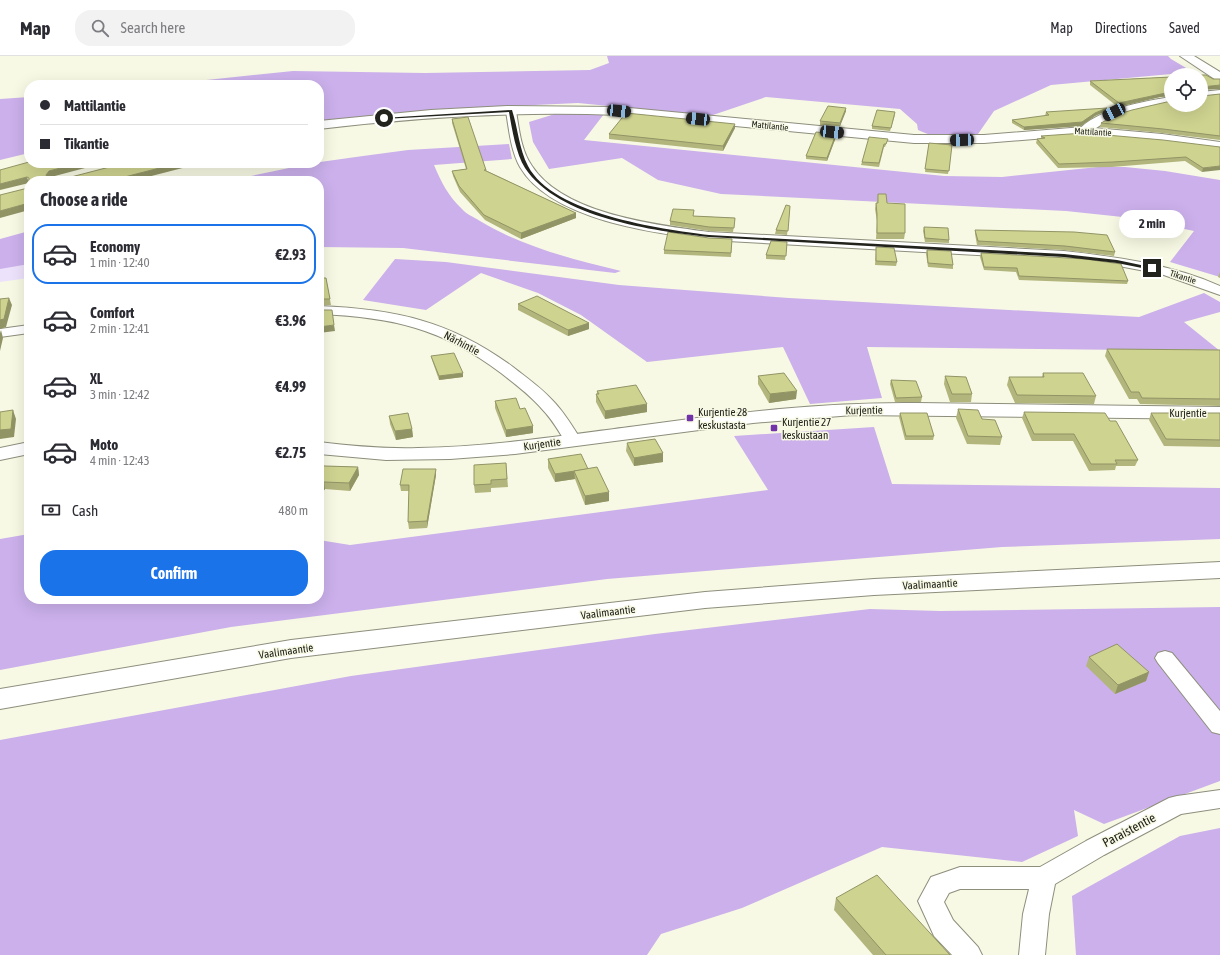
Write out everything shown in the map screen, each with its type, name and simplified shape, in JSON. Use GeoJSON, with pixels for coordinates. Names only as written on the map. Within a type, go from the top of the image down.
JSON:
{"type":"FeatureCollection","features":[{"type":"Feature","properties":{"kind":"street"},"geometry":{"type":"LineString","coordinates":[[1186,56],[1220,77]]}},
{"type":"Feature","properties":{"kind":"street"},"geometry":{"type":"LineString","coordinates":[[1208,94],[1220,93]]}},
{"type":"Feature","properties":{"kind":"street"},"geometry":{"type":"LineString","coordinates":[[1083,131],[1096,121],[1114,112],[1138,105],[1164,101]]}},
{"type":"Feature","properties":{"kind":"street","name":"Mattilantie"},"geometry":{"type":"LineString","coordinates":[[324,124],[372,119],[510,111],[582,109],[619,111],[914,140],[984,139],[1083,131],[1162,138],[1220,146]]}},
{"type":"Feature","properties":{"kind":"street","name":"Tikantie"},"geometry":{"type":"LineString","coordinates":[[510,111],[516,138],[526,166],[536,180],[556,195],[582,208],[619,220],[669,232],[709,236],[1064,255],[1109,260],[1152,268],[1190,278],[1220,291]]}},
{"type":"Feature","properties":{"kind":"street","name":"Närhintie"},"geometry":{"type":"LineString","coordinates":[[324,310],[386,316],[420,323],[469,345],[515,376],[544,402],[573,440]]}},
{"type":"Feature","properties":{"kind":"street"},"geometry":{"type":"LineString","coordinates":[[0,333],[24,330]]}},
{"type":"Feature","properties":{"kind":"street","name":"Kurjentie"},"geometry":{"type":"LineString","coordinates":[[324,449],[354,453],[426,455],[476,452],[527,447],[760,416],[814,412],[920,409],[1220,413]]}},
{"type":"Feature","properties":{"kind":"street"},"geometry":{"type":"LineString","coordinates":[[0,454],[24,449]]}},
{"type":"Feature","properties":{"kind":"street","name":"Vaalimaantie"},"geometry":{"type":"LineString","coordinates":[[0,699],[291,649],[706,600],[881,586],[1220,570]]}},
{"type":"Feature","properties":{"kind":"street"},"geometry":{"type":"LineString","coordinates":[[1165,658],[1220,726]]}},
{"type":"Feature","properties":{"kind":"street","name":"Paraistentie"},"geometry":{"type":"LineString","coordinates":[[1044,878],[1095,848],[1177,805],[1220,799]]}},
{"type":"Feature","properties":{"kind":"street"},"geometry":{"type":"LineString","coordinates":[[969,955],[943,928],[931,901],[940,885],[960,878],[1044,878],[1036,914],[1032,955]]}},
{"type":"Feature","properties":{"kind":"shaded area"},"geometry":{"type":"Polygon","coordinates":[[[607,56],[1168,56],[1186,68],[1164,68],[1164,75],[1051,85],[994,111],[978,134],[954,138],[934,136],[918,130],[917,124],[900,109],[766,97],[710,116],[578,103],[472,108],[358,117],[324,121],[324,80],[207,80],[293,71],[425,73],[590,70],[609,63],[607,56]]]}},
{"type":"Feature","properties":{"kind":"shaded area"},"geometry":{"type":"Polygon","coordinates":[[[24,97],[24,154],[0,160],[0,99],[24,97]]]}},
{"type":"Feature","properties":{"kind":"shaded area"},"geometry":{"type":"Polygon","coordinates":[[[555,114],[604,114],[584,140],[944,176],[1002,177],[1098,167],[1125,167],[1165,171],[1220,180],[1220,277],[1170,262],[1194,231],[1132,218],[1066,211],[721,194],[658,180],[622,158],[549,169],[533,142],[529,122],[555,114]]]}},
{"type":"Feature","properties":{"kind":"shaded area"},"geometry":{"type":"Polygon","coordinates":[[[509,144],[512,159],[434,165],[446,189],[457,204],[470,215],[513,238],[566,257],[621,271],[615,273],[403,248],[324,247],[324,176],[251,176],[289,168],[324,168],[324,161],[408,150],[509,144]]]}},
{"type":"Feature","properties":{"kind":"shaded area"},"geometry":{"type":"Polygon","coordinates":[[[24,232],[24,265],[0,269],[0,239],[24,232]]]}},
{"type":"Feature","properties":{"kind":"shaded area"},"geometry":{"type":"Polygon","coordinates":[[[24,250],[24,279],[0,282],[0,255],[24,250]]]}},
{"type":"Feature","properties":{"kind":"shaded area"},"geometry":{"type":"Polygon","coordinates":[[[395,259],[446,262],[619,285],[789,298],[1139,317],[1204,293],[1220,302],[1220,312],[1184,322],[1220,351],[867,347],[882,398],[810,404],[783,347],[647,362],[581,315],[538,293],[481,273],[426,310],[363,300],[395,259]]]}},
{"type":"Feature","properties":{"kind":"shaded area"},"geometry":{"type":"Polygon","coordinates":[[[874,427],[892,484],[1220,488],[1220,539],[1002,547],[607,579],[231,627],[0,670],[0,539],[24,535],[24,604],[324,604],[324,541],[350,545],[768,490],[734,436],[874,427]]]}},
{"type":"Feature","properties":{"kind":"shaded area"},"geometry":{"type":"Polygon","coordinates":[[[1220,607],[1220,781],[1104,824],[1074,810],[1078,836],[1022,862],[882,847],[742,908],[661,934],[647,955],[0,955],[0,740],[351,676],[655,634],[870,609],[940,611],[1220,607]]]}},
{"type":"Feature","properties":{"kind":"shaded area"},"geometry":{"type":"Polygon","coordinates":[[[1220,828],[1220,955],[1076,955],[1072,896],[1180,836],[1220,828]]]}},
{"type":"Feature","properties":{"kind":"building"},"geometry":{"type":"Polygon","coordinates":[[[1208,76],[1213,79],[1220,79],[1220,85],[1208,86],[1208,76]]]}},
{"type":"Feature","properties":{"kind":"building"},"geometry":{"type":"Polygon","coordinates":[[[1164,77],[1164,93],[1119,103],[1090,81],[1164,77]]]}},
{"type":"Feature","properties":{"kind":"building"},"geometry":{"type":"Polygon","coordinates":[[[1220,94],[1220,136],[1101,123],[1116,115],[1164,103],[1164,112],[1208,112],[1208,95],[1220,94]]]}},
{"type":"Feature","properties":{"kind":"building"},"geometry":{"type":"Polygon","coordinates":[[[828,106],[846,108],[840,123],[820,121],[828,106]]]}},
{"type":"Feature","properties":{"kind":"building"},"geometry":{"type":"Polygon","coordinates":[[[1107,108],[1095,113],[1082,122],[1024,127],[1012,120],[1049,115],[1046,112],[1107,108]]]}},
{"type":"Feature","properties":{"kind":"building"},"geometry":{"type":"Polygon","coordinates":[[[877,110],[895,112],[891,128],[872,126],[877,110]]]}},
{"type":"Feature","properties":{"kind":"building"},"geometry":{"type":"Polygon","coordinates":[[[626,113],[735,124],[723,146],[609,134],[626,113]]]}},
{"type":"Feature","properties":{"kind":"building"},"geometry":{"type":"Polygon","coordinates":[[[468,117],[486,170],[484,170],[576,213],[521,233],[484,215],[459,186],[452,171],[467,169],[452,119],[468,117]]]}},
{"type":"Feature","properties":{"kind":"building"},"geometry":{"type":"Polygon","coordinates":[[[816,132],[836,134],[827,158],[806,156],[816,132]]]}},
{"type":"Feature","properties":{"kind":"building"},"geometry":{"type":"Polygon","coordinates":[[[1084,133],[1220,147],[1220,166],[1203,168],[1186,157],[1059,164],[1037,139],[1045,138],[1041,136],[1084,133]]]}},
{"type":"Feature","properties":{"kind":"building"},"geometry":{"type":"Polygon","coordinates":[[[869,137],[888,139],[886,144],[884,144],[879,163],[862,162],[869,137]]]}},
{"type":"Feature","properties":{"kind":"building"},"geometry":{"type":"Polygon","coordinates":[[[929,143],[952,145],[949,171],[925,169],[929,143]]]}},
{"type":"Feature","properties":{"kind":"building"},"geometry":{"type":"Polygon","coordinates":[[[24,163],[24,168],[61,168],[49,171],[46,176],[24,176],[24,178],[0,184],[0,170],[24,163]]]}},
{"type":"Feature","properties":{"kind":"building"},"geometry":{"type":"Polygon","coordinates":[[[106,168],[160,168],[128,176],[75,176],[106,168]]]}},
{"type":"Feature","properties":{"kind":"building"},"geometry":{"type":"Polygon","coordinates":[[[24,189],[24,204],[0,211],[0,195],[24,189]]]}},
{"type":"Feature","properties":{"kind":"building"},"geometry":{"type":"Polygon","coordinates":[[[878,194],[886,194],[887,203],[905,204],[905,233],[877,233],[876,203],[878,203],[878,194]]]}},
{"type":"Feature","properties":{"kind":"building"},"geometry":{"type":"Polygon","coordinates":[[[786,205],[790,206],[788,231],[776,230],[786,205]]]}},
{"type":"Feature","properties":{"kind":"building"},"geometry":{"type":"Polygon","coordinates":[[[673,209],[694,210],[693,216],[735,218],[734,228],[709,227],[670,221],[673,209]]]}},
{"type":"Feature","properties":{"kind":"building"},"geometry":{"type":"Polygon","coordinates":[[[924,227],[948,228],[949,240],[925,238],[924,227]]]}},
{"type":"Feature","properties":{"kind":"building"},"geometry":{"type":"Polygon","coordinates":[[[975,230],[1074,232],[1107,235],[1115,252],[1065,246],[978,241],[975,230]]]}},
{"type":"Feature","properties":{"kind":"building"},"geometry":{"type":"Polygon","coordinates":[[[668,232],[709,238],[732,239],[731,253],[664,250],[668,232]]]}},
{"type":"Feature","properties":{"kind":"building"},"geometry":{"type":"Polygon","coordinates":[[[771,241],[787,242],[786,256],[766,255],[771,241]]]}},
{"type":"Feature","properties":{"kind":"building"},"geometry":{"type":"Polygon","coordinates":[[[876,247],[894,248],[897,262],[876,261],[876,247]]]}},
{"type":"Feature","properties":{"kind":"building"},"geometry":{"type":"Polygon","coordinates":[[[927,250],[951,251],[953,265],[928,263],[927,250]]]}},
{"type":"Feature","properties":{"kind":"building"},"geometry":{"type":"Polygon","coordinates":[[[981,253],[1085,259],[1121,264],[1128,281],[1019,276],[1017,268],[984,267],[981,253]]]}},
{"type":"Feature","properties":{"kind":"building"},"geometry":{"type":"Polygon","coordinates":[[[324,278],[326,278],[330,299],[324,299],[324,278]]]}},
{"type":"Feature","properties":{"kind":"building"},"geometry":{"type":"Polygon","coordinates":[[[537,296],[589,323],[568,330],[518,304],[537,296]]]}},
{"type":"Feature","properties":{"kind":"building"},"geometry":{"type":"Polygon","coordinates":[[[9,298],[4,319],[0,320],[0,299],[9,298]]]}},
{"type":"Feature","properties":{"kind":"building"},"geometry":{"type":"Polygon","coordinates":[[[324,310],[332,310],[334,325],[324,326],[324,310]]]}},
{"type":"Feature","properties":{"kind":"building"},"geometry":{"type":"Polygon","coordinates":[[[1107,349],[1220,350],[1220,399],[1142,398],[1139,392],[1131,392],[1107,349]]]}},
{"type":"Feature","properties":{"kind":"building"},"geometry":{"type":"Polygon","coordinates":[[[454,353],[463,373],[439,376],[431,356],[454,353]]]}},
{"type":"Feature","properties":{"kind":"building"},"geometry":{"type":"Polygon","coordinates":[[[784,373],[797,391],[770,394],[758,376],[784,373]]]}},
{"type":"Feature","properties":{"kind":"building"},"geometry":{"type":"Polygon","coordinates":[[[1043,373],[1083,373],[1096,396],[1017,395],[1009,377],[1044,377],[1043,373]]]}},
{"type":"Feature","properties":{"kind":"building"},"geometry":{"type":"Polygon","coordinates":[[[945,376],[966,377],[972,394],[952,394],[945,376]]]}},
{"type":"Feature","properties":{"kind":"building"},"geometry":{"type":"Polygon","coordinates":[[[891,380],[916,381],[922,397],[896,398],[891,380]]]}},
{"type":"Feature","properties":{"kind":"building"},"geometry":{"type":"Polygon","coordinates":[[[636,385],[647,404],[605,411],[596,394],[599,394],[597,391],[636,385]]]}},
{"type":"Feature","properties":{"kind":"building"},"geometry":{"type":"Polygon","coordinates":[[[516,398],[520,409],[525,408],[533,426],[506,430],[495,401],[516,398]]]}},
{"type":"Feature","properties":{"kind":"building"},"geometry":{"type":"Polygon","coordinates":[[[958,409],[978,410],[982,419],[995,420],[1002,437],[968,436],[958,409]]]}},
{"type":"Feature","properties":{"kind":"building"},"geometry":{"type":"Polygon","coordinates":[[[13,410],[11,429],[0,430],[0,412],[13,410]]]}},
{"type":"Feature","properties":{"kind":"building"},"geometry":{"type":"Polygon","coordinates":[[[1024,412],[1105,413],[1110,421],[1116,421],[1138,460],[1115,460],[1117,464],[1091,464],[1074,434],[1034,434],[1024,412]]]}},
{"type":"Feature","properties":{"kind":"building"},"geometry":{"type":"Polygon","coordinates":[[[408,413],[412,429],[395,431],[389,416],[408,413]]]}},
{"type":"Feature","properties":{"kind":"building"},"geometry":{"type":"Polygon","coordinates":[[[900,413],[927,413],[934,436],[906,436],[900,413]]]}},
{"type":"Feature","properties":{"kind":"building"},"geometry":{"type":"Polygon","coordinates":[[[1151,413],[1220,413],[1220,440],[1166,439],[1151,413]]]}},
{"type":"Feature","properties":{"kind":"building"},"geometry":{"type":"Polygon","coordinates":[[[655,439],[663,453],[634,458],[627,443],[655,439]]]}},
{"type":"Feature","properties":{"kind":"building"},"geometry":{"type":"Polygon","coordinates":[[[581,454],[588,469],[555,474],[548,459],[581,454]]]}},
{"type":"Feature","properties":{"kind":"building"},"geometry":{"type":"Polygon","coordinates":[[[506,463],[507,479],[491,480],[491,484],[474,485],[474,465],[506,463]]]}},
{"type":"Feature","properties":{"kind":"building"},"geometry":{"type":"Polygon","coordinates":[[[324,466],[358,467],[349,483],[324,482],[324,466]]]}},
{"type":"Feature","properties":{"kind":"building"},"geometry":{"type":"Polygon","coordinates":[[[597,467],[609,492],[585,496],[574,471],[597,467]]]}},
{"type":"Feature","properties":{"kind":"building"},"geometry":{"type":"Polygon","coordinates":[[[403,469],[436,469],[427,521],[408,522],[409,485],[400,485],[403,469]]]}},
{"type":"Feature","properties":{"kind":"building"},"geometry":{"type":"Polygon","coordinates":[[[1117,644],[1149,672],[1118,685],[1089,657],[1117,644]]]}},
{"type":"Feature","properties":{"kind":"building"},"geometry":{"type":"Polygon","coordinates":[[[877,875],[950,955],[886,955],[836,898],[877,875]]]}},
{"type":"Feature","properties":{"kind":"place","name":"Kurjentie 28 keskustasta"},"geometry":{"type":"Point","coordinates":[690,418]}},
{"type":"Feature","properties":{"kind":"place","name":"Kurjentie 27 keskustaan"},"geometry":{"type":"Point","coordinates":[774,428]}},
{"type":"Feature","properties":{"kind":"route"},"geometry":{"type":"LineString","coordinates":[[384,118],[510,111],[516,138],[526,166],[536,180],[556,195],[582,208],[619,220],[669,232],[709,236],[1064,255],[1117,261],[1152,268]]}}]}
